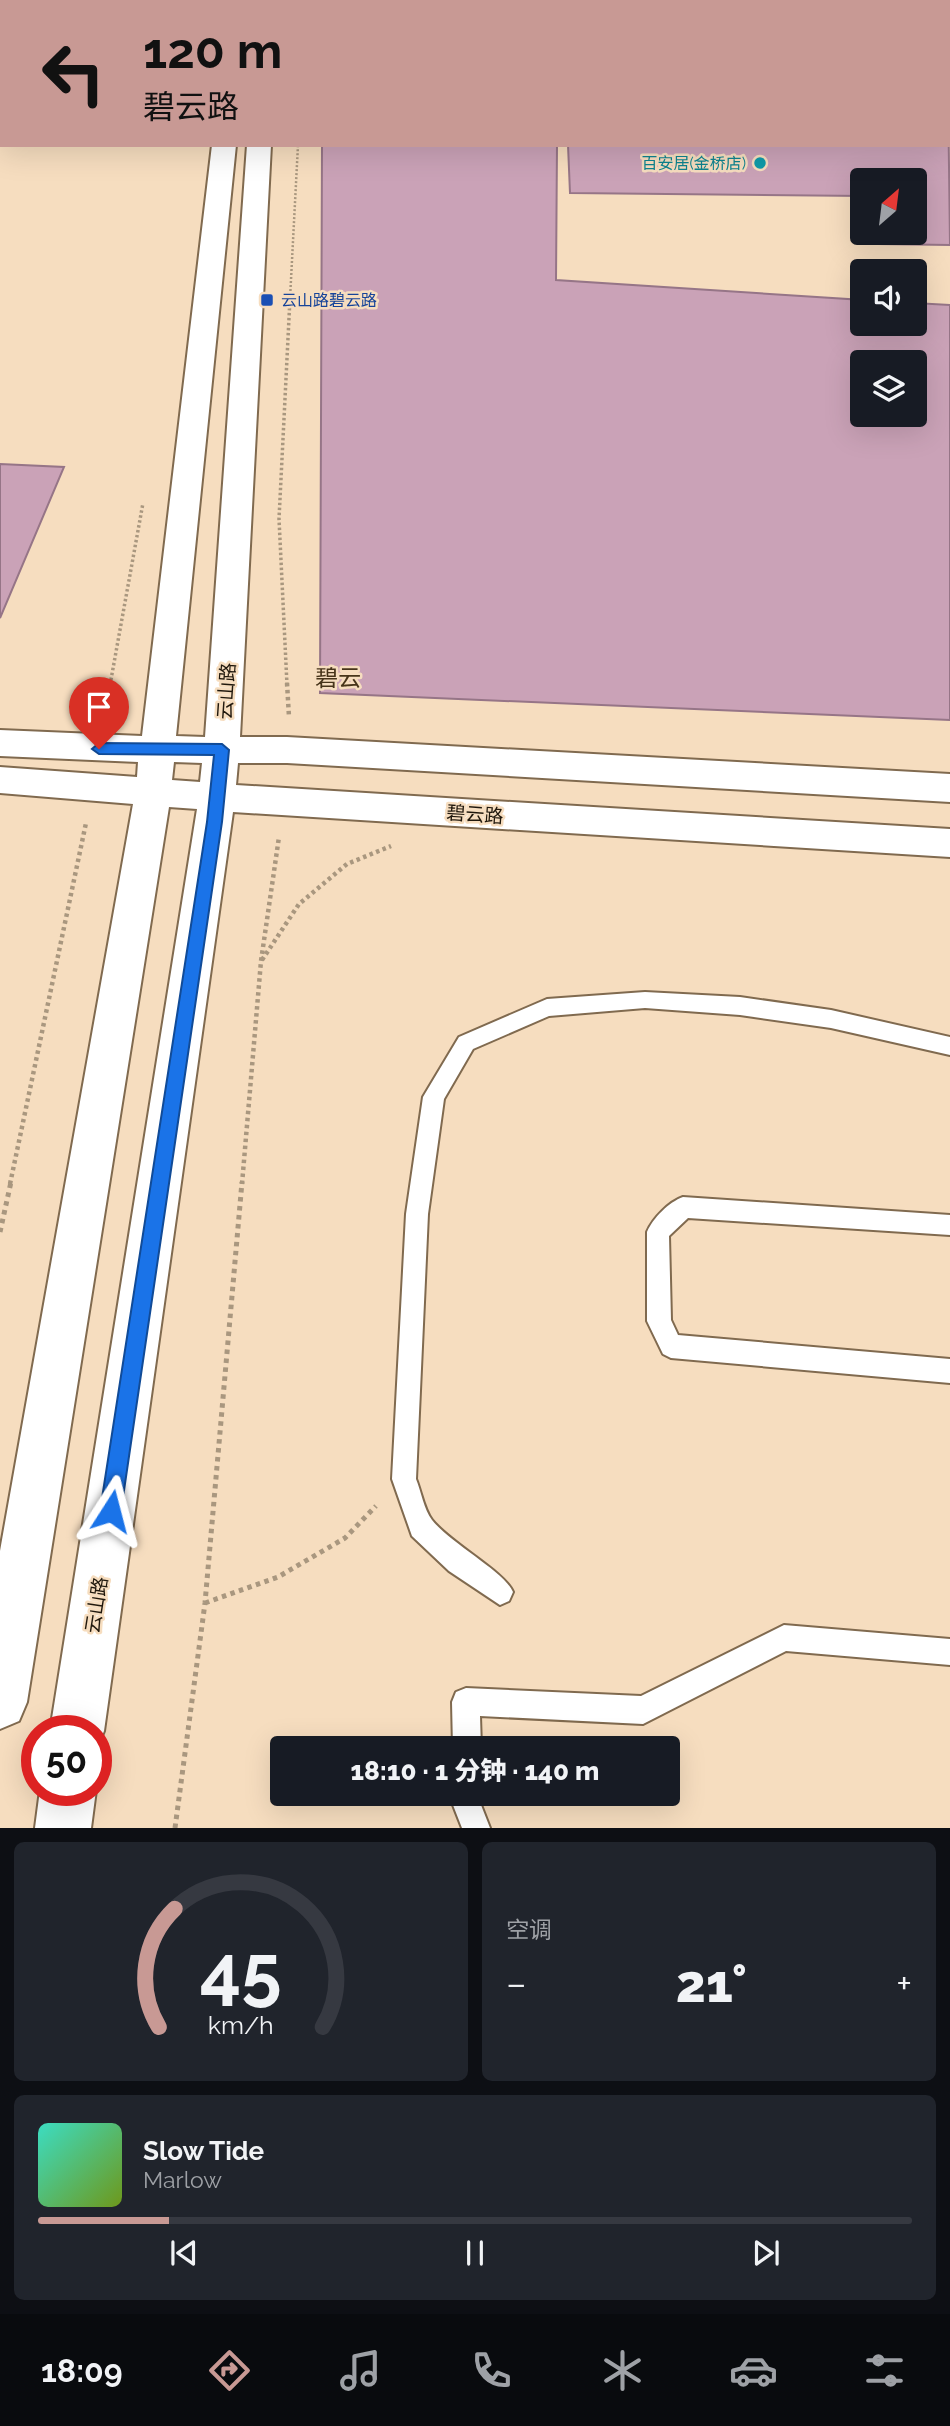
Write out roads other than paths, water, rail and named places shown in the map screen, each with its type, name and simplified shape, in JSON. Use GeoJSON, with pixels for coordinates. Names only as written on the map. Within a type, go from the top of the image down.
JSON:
{"type":"FeatureCollection","features":[{"type":"Feature","properties":{"kind":"main road"},"geometry":{"type":"LineString","coordinates":[[0,1702],[156,770],[224,147]]}},
{"type":"Feature","properties":{"kind":"main road","name":"云山路"},"geometry":{"type":"LineString","coordinates":[[79,1715],[217,798],[252,300],[253,212],[259,147]]}},
{"type":"Feature","properties":{"kind":"main road","name":"碧云路"},"geometry":{"type":"LineString","coordinates":[[0,743],[99,749],[156,770],[217,798],[950,844]]}},
{"type":"Feature","properties":{"kind":"main road","name":"碧云路"},"geometry":{"type":"LineString","coordinates":[[0,780],[93,786],[222,750],[287,750],[950,788]]}},
{"type":"Feature","properties":{"kind":"main road"},"geometry":{"type":"LineString","coordinates":[[63,1828],[66,1806]]}},
{"type":"Feature","properties":{"kind":"lane"},"geometry":{"type":"LineString","coordinates":[[500,1592],[458,1562],[421,1527],[404,1479],[417,1214],[434,1097],[466,1044],[547,1008],[645,1000],[740,1006],[831,1019],[950,1046]]}},
{"type":"Feature","properties":{"kind":"lane"},"geometry":{"type":"LineString","coordinates":[[950,1225],[683,1208],[658,1232],[659,1321],[671,1346],[950,1371]]}},
{"type":"Feature","properties":{"kind":"lane"},"geometry":{"type":"LineString","coordinates":[[467,1736],[466,1702],[643,1710],[784,1637],[950,1652]]}},
{"type":"Feature","properties":{"kind":"lane"},"geometry":{"type":"LineString","coordinates":[[467,1806],[476,1828]]}},
{"type":"Feature","properties":{"kind":"place","name":"百安居(金桥店)"},"geometry":{"type":"Point","coordinates":[760,163]}},
{"type":"Feature","properties":{"kind":"place","name":"云山路碧云路"},"geometry":{"type":"Point","coordinates":[267,300]}},
{"type":"Feature","properties":{"kind":"district","name":"碧云"},"geometry":{"type":"Point","coordinates":[338,678]}}]}
